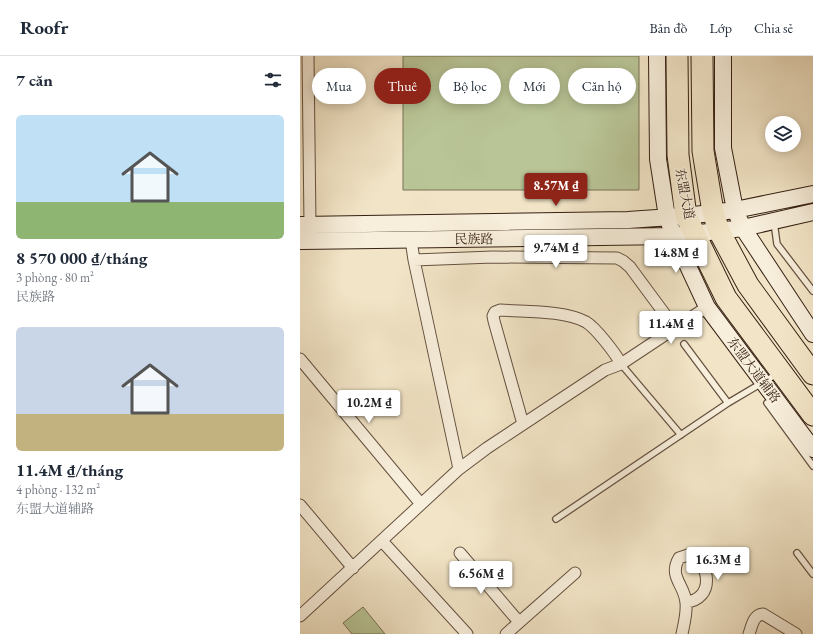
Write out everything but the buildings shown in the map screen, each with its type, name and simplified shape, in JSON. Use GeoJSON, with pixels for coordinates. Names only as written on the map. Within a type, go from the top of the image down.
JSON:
{"type":"FeatureCollection","features":[{"type":"Feature","properties":{"kind":"highway","name":"东盟大道"},"geometry":{"type":"LineString","coordinates":[[677,56],[678,155],[682,222],[772,377],[813,415]]}},
{"type":"Feature","properties":{"kind":"highway","name":"东盟大道"},"geometry":{"type":"LineString","coordinates":[[702,56],[702,151],[716,222],[748,285],[813,374]]}},
{"type":"Feature","properties":{"kind":"main road"},"geometry":{"type":"LineString","coordinates":[[657,56],[658,159],[682,222]]}},
{"type":"Feature","properties":{"kind":"main road"},"geometry":{"type":"LineString","coordinates":[[723,56],[723,148],[735,210],[743,228],[813,334]]}},
{"type":"Feature","properties":{"kind":"main road","name":"民族路"},"geometry":{"type":"LineString","coordinates":[[716,222],[735,210],[813,194]]}},
{"type":"Feature","properties":{"kind":"main road","name":"民族路"},"geometry":{"type":"LineString","coordinates":[[305,225],[628,220],[716,222],[743,228],[813,212]]}},
{"type":"Feature","properties":{"kind":"main road","name":"民族路"},"geometry":{"type":"LineString","coordinates":[[300,240],[674,236],[682,222]]}},
{"type":"Feature","properties":{"kind":"main road","name":"东盟大道辅路"},"geometry":{"type":"LineString","coordinates":[[674,236],[707,307],[772,377],[813,449]]}},
{"type":"Feature","properties":{"kind":"street"},"geometry":{"type":"LineString","coordinates":[[305,225],[308,56]]}},
{"type":"Feature","properties":{"kind":"street"},"geometry":{"type":"LineString","coordinates":[[411,240],[459,469]]}},
{"type":"Feature","properties":{"kind":"street"},"geometry":{"type":"LineString","coordinates":[[414,260],[493,257],[617,258],[624,261],[630,267],[676,328]]}},
{"type":"Feature","properties":{"kind":"street"},"geometry":{"type":"LineString","coordinates":[[300,616],[470,460],[605,370],[622,364],[707,307]]}},
{"type":"Feature","properties":{"kind":"street"},"geometry":{"type":"LineString","coordinates":[[523,424],[494,321],[493,316],[495,312],[500,310],[565,315],[583,321],[587,323],[615,353],[622,364]]}},
{"type":"Feature","properties":{"kind":"street"},"geometry":{"type":"LineString","coordinates":[[300,359],[421,504]]}},
{"type":"Feature","properties":{"kind":"street"},"geometry":{"type":"LineString","coordinates":[[300,504],[352,568]]}},
{"type":"Feature","properties":{"kind":"street"},"geometry":{"type":"LineString","coordinates":[[382,540],[467,634]]}},
{"type":"Feature","properties":{"kind":"street"},"geometry":{"type":"LineString","coordinates":[[460,553],[519,622]]}},
{"type":"Feature","properties":{"kind":"street"},"geometry":{"type":"LineString","coordinates":[[506,634],[575,573]]}},
{"type":"Feature","properties":{"kind":"street"},"geometry":{"type":"LineString","coordinates":[[682,634],[686,612],[686,602]]}},
{"type":"Feature","properties":{"kind":"street"},"geometry":{"type":"LineString","coordinates":[[749,634],[754,619],[758,614],[763,614],[796,634]]}},
{"type":"Feature","properties":{"kind":"lane"},"geometry":{"type":"LineString","coordinates":[[774,220],[777,244],[813,290]]}},
{"type":"Feature","properties":{"kind":"lane"},"geometry":{"type":"LineString","coordinates":[[684,344],[728,403]]}},
{"type":"Feature","properties":{"kind":"lane"},"geometry":{"type":"LineString","coordinates":[[622,364],[681,435]]}},
{"type":"Feature","properties":{"kind":"lane"},"geometry":{"type":"LineString","coordinates":[[556,519],[728,403],[772,377]]}},
{"type":"Feature","properties":{"kind":"lane"},"geometry":{"type":"LineString","coordinates":[[767,403],[813,466]]}},
{"type":"Feature","properties":{"kind":"lane"},"geometry":{"type":"LineString","coordinates":[[797,553],[813,574]]}},
{"type":"Feature","properties":{"kind":"green space"},"geometry":{"type":"Polygon","coordinates":[[[403,56],[639,56],[639,190],[403,190],[403,104],[431,104],[431,68],[403,68],[403,56]]]}},
{"type":"Feature","properties":{"kind":"green space"},"geometry":{"type":"Polygon","coordinates":[[[363,607],[385,634],[352,634],[343,623],[363,607]]]}}]}
